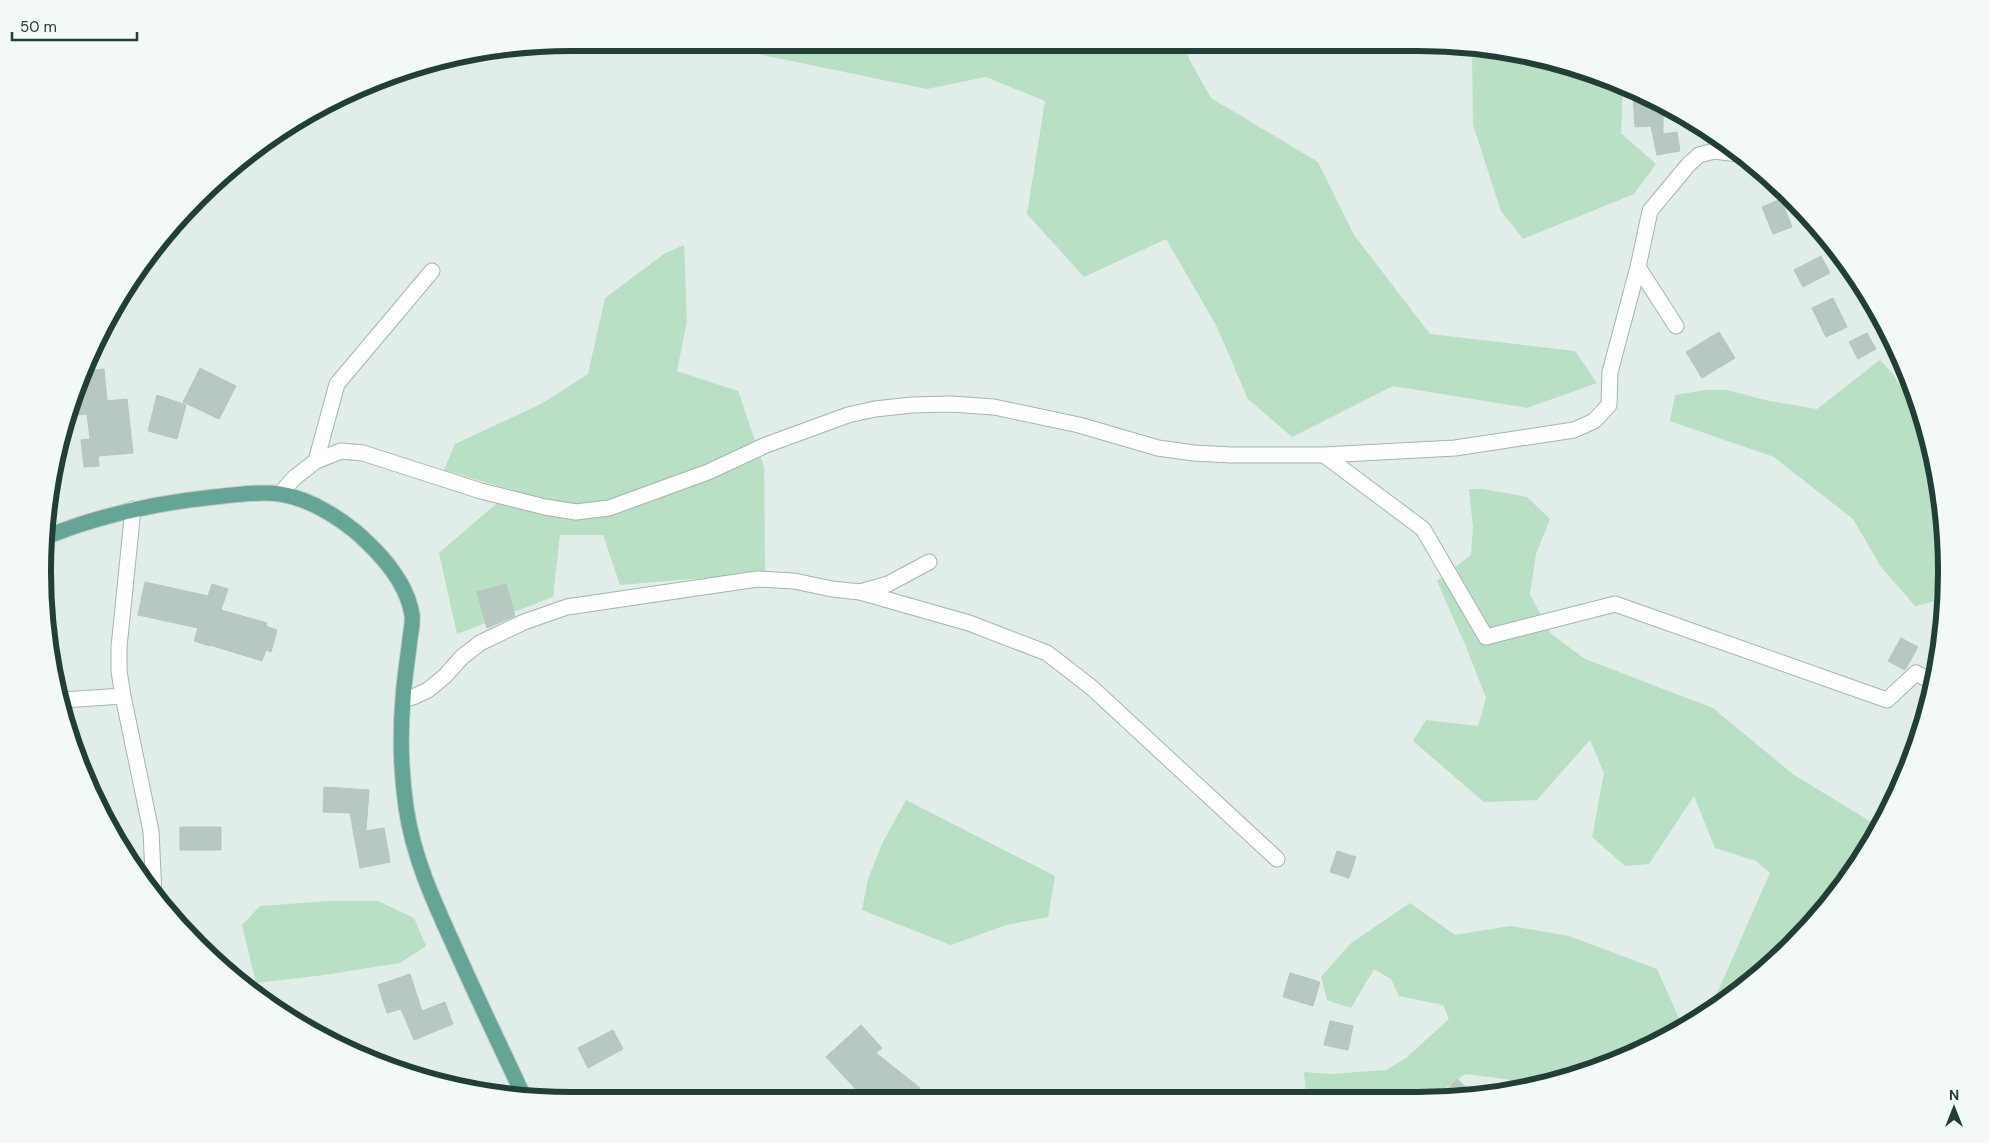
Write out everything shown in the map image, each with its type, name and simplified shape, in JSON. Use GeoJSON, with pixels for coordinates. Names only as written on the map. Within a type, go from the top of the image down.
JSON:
{"type":"FeatureCollection","features":[{"type":"Feature","properties":{"kind":"main road"},"geometry":{"type":"LineString","coordinates":[[52,535],[79,524],[132,509],[176,501],[236,494],[280,494],[331,514],[356,531],[384,558],[404,591],[412,616],[403,699],[402,768],[406,806],[414,843],[425,882],[520,1089]]}},
{"type":"Feature","properties":{"kind":"street"},"geometry":{"type":"LineString","coordinates":[[280,494],[294,478],[316,461],[341,451],[363,453],[481,491],[545,507],[576,512],[609,508],[708,472],[775,441],[848,415],[875,409],[951,404],[994,407],[1030,414],[1079,425],[1158,448],[1194,453],[1232,455],[1324,455],[1455,448],[1574,430],[1594,421],[1608,405],[1610,372],[1638,267],[1650,210],[1688,164],[1699,155],[1714,151],[1725,152]]}},
{"type":"Feature","properties":{"kind":"street"},"geometry":{"type":"LineString","coordinates":[[1638,267],[1676,326]]}},
{"type":"Feature","properties":{"kind":"street"},"geometry":{"type":"LineString","coordinates":[[316,461],[337,384],[432,271]]}},
{"type":"Feature","properties":{"kind":"street"},"geometry":{"type":"LineString","coordinates":[[1324,455],[1423,529],[1486,637],[1615,604],[1887,700],[1916,673],[1927,679]]}},
{"type":"Feature","properties":{"kind":"street"},"geometry":{"type":"LineString","coordinates":[[132,509],[120,647],[120,671],[123,696],[151,831],[153,880]]}},
{"type":"Feature","properties":{"kind":"street"},"geometry":{"type":"LineString","coordinates":[[860,592],[888,584],[929,562]]}},
{"type":"Feature","properties":{"kind":"street"},"geometry":{"type":"LineString","coordinates":[[403,699],[413,697],[428,690],[445,676],[462,657],[480,643],[524,622],[567,607],[757,579],[794,581],[832,589],[860,592],[969,623],[1047,653],[1091,687],[1277,859]]}},
{"type":"Feature","properties":{"kind":"street"},"geometry":{"type":"LineString","coordinates":[[67,700],[123,696]]}},
{"type":"Feature","properties":{"kind":"green space"},"geometry":{"type":"Polygon","coordinates":[[[743,51],[1187,51],[1189,59],[1211,98],[1318,162],[1354,235],[1430,334],[1575,351],[1597,383],[1527,408],[1393,386],[1292,437],[1248,399],[1216,325],[1166,239],[1084,277],[1027,214],[1045,101],[986,77],[927,89],[743,51]]]}},
{"type":"Feature","properties":{"kind":"green space"},"geometry":{"type":"Polygon","coordinates":[[[1472,54],[1519,61],[1585,79],[1623,94],[1621,133],[1656,164],[1634,194],[1523,239],[1501,211],[1473,125],[1472,54]]]}},
{"type":"Feature","properties":{"kind":"green space"},"geometry":{"type":"Polygon","coordinates":[[[684,245],[687,321],[677,371],[738,391],[764,467],[765,573],[620,585],[603,535],[560,535],[553,597],[457,634],[439,553],[512,490],[444,470],[455,444],[541,404],[588,374],[605,298],[664,254],[684,245]]]}},
{"type":"Feature","properties":{"kind":"green space"},"geometry":{"type":"Polygon","coordinates":[[[1880,360],[1893,374],[1910,404],[1928,470],[1937,537],[1937,601],[1915,606],[1881,567],[1853,519],[1774,457],[1670,421],[1675,395],[1706,390],[1727,390],[1769,401],[1817,409],[1880,360]]]}},
{"type":"Feature","properties":{"kind":"green space"},"geometry":{"type":"Polygon","coordinates":[[[1469,489],[1483,489],[1527,497],[1550,519],[1536,554],[1530,594],[1551,634],[1585,659],[1713,708],[1794,775],[1873,823],[1850,861],[1809,915],[1761,963],[1715,998],[1770,873],[1756,861],[1715,848],[1694,796],[1649,864],[1625,866],[1592,837],[1604,773],[1590,740],[1537,800],[1484,802],[1413,741],[1426,720],[1478,726],[1486,698],[1437,581],[1471,555],[1473,528],[1469,489]]]}},
{"type":"Feature","properties":{"kind":"green space"},"geometry":{"type":"Polygon","coordinates":[[[906,800],[1055,876],[1048,917],[1006,925],[951,945],[862,910],[868,879],[882,844],[906,800]]]}},
{"type":"Feature","properties":{"kind":"green space"},"geometry":{"type":"Polygon","coordinates":[[[330,901],[378,901],[414,918],[426,946],[400,963],[256,983],[242,925],[260,906],[330,901]]]}},
{"type":"Feature","properties":{"kind":"green space"},"geometry":{"type":"Polygon","coordinates":[[[1410,903],[1455,935],[1510,926],[1569,936],[1657,969],[1680,1021],[1617,1052],[1585,1064],[1521,1081],[1465,1074],[1441,1091],[1305,1092],[1304,1072],[1331,1074],[1386,1070],[1406,1058],[1449,1019],[1443,1005],[1399,996],[1391,979],[1374,969],[1351,1008],[1327,1000],[1321,977],[1350,944],[1410,903]]]}},
{"type":"Feature","properties":{"kind":"building"},"geometry":{"type":"Polygon","coordinates":[[[1633,98],[1663,113],[1663,134],[1677,132],[1680,151],[1657,155],[1651,126],[1635,127],[1633,98]]]}},
{"type":"Feature","properties":{"kind":"building"},"geometry":{"type":"Polygon","coordinates":[[[1780,199],[1792,227],[1773,234],[1762,207],[1780,199]]]}},
{"type":"Feature","properties":{"kind":"building"},"geometry":{"type":"Polygon","coordinates":[[[1821,256],[1830,273],[1803,287],[1794,270],[1821,256]]]}},
{"type":"Feature","properties":{"kind":"building"},"geometry":{"type":"Polygon","coordinates":[[[1833,298],[1847,327],[1826,337],[1812,308],[1833,298]]]}},
{"type":"Feature","properties":{"kind":"building"},"geometry":{"type":"Polygon","coordinates":[[[1719,332],[1735,358],[1702,378],[1686,352],[1719,332]]]}},
{"type":"Feature","properties":{"kind":"building"},"geometry":{"type":"Polygon","coordinates":[[[1867,333],[1876,349],[1858,359],[1849,342],[1867,333]]]}},
{"type":"Feature","properties":{"kind":"building"},"geometry":{"type":"Polygon","coordinates":[[[200,368],[236,386],[219,419],[183,402],[200,368]]]}},
{"type":"Feature","properties":{"kind":"building"},"geometry":{"type":"Polygon","coordinates":[[[104,369],[107,401],[127,399],[133,453],[98,456],[99,466],[84,467],[81,440],[90,439],[87,414],[78,415],[77,409],[92,370],[104,369]]]}},
{"type":"Feature","properties":{"kind":"building"},"geometry":{"type":"Polygon","coordinates":[[[157,395],[186,405],[177,439],[148,431],[157,395]]]}},
{"type":"Feature","properties":{"kind":"building"},"geometry":{"type":"Polygon","coordinates":[[[145,582],[208,596],[212,584],[228,589],[221,610],[267,623],[266,626],[277,630],[271,652],[266,650],[262,661],[194,641],[198,628],[138,615],[145,582]]]}},
{"type":"Feature","properties":{"kind":"building"},"geometry":{"type":"Polygon","coordinates":[[[506,584],[515,616],[487,628],[477,592],[506,584]]]}},
{"type":"Feature","properties":{"kind":"building"},"geometry":{"type":"Polygon","coordinates":[[[1901,638],[1918,647],[1905,670],[1888,661],[1901,638]]]}},
{"type":"Feature","properties":{"kind":"building"},"geometry":{"type":"Polygon","coordinates":[[[324,787],[369,790],[366,831],[384,828],[390,862],[360,868],[350,813],[323,812],[324,787]]]}},
{"type":"Feature","properties":{"kind":"building"},"geometry":{"type":"Polygon","coordinates":[[[180,827],[221,827],[221,850],[180,850],[180,827]]]}},
{"type":"Feature","properties":{"kind":"building"},"geometry":{"type":"Polygon","coordinates":[[[1337,851],[1356,857],[1349,878],[1330,872],[1337,851]]]}},
{"type":"Feature","properties":{"kind":"building"},"geometry":{"type":"Polygon","coordinates":[[[1290,973],[1320,982],[1313,1006],[1283,997],[1290,973]]]}},
{"type":"Feature","properties":{"kind":"building"},"geometry":{"type":"Polygon","coordinates":[[[410,974],[422,1011],[445,1002],[453,1024],[414,1040],[401,1009],[387,1013],[378,985],[410,974]]]}},
{"type":"Feature","properties":{"kind":"building"},"geometry":{"type":"Polygon","coordinates":[[[1330,1021],[1353,1026],[1348,1050],[1324,1045],[1330,1021]]]}},
{"type":"Feature","properties":{"kind":"building"},"geometry":{"type":"Polygon","coordinates":[[[861,1025],[882,1048],[876,1053],[920,1088],[917,1092],[858,1092],[826,1057],[861,1025]]]}},
{"type":"Feature","properties":{"kind":"building"},"geometry":{"type":"Polygon","coordinates":[[[613,1030],[623,1049],[588,1068],[578,1048],[613,1030]]]}},
{"type":"Feature","properties":{"kind":"building"},"geometry":{"type":"Polygon","coordinates":[[[1457,1079],[1468,1089],[1452,1091],[1445,1091],[1457,1079]]]}}]}
